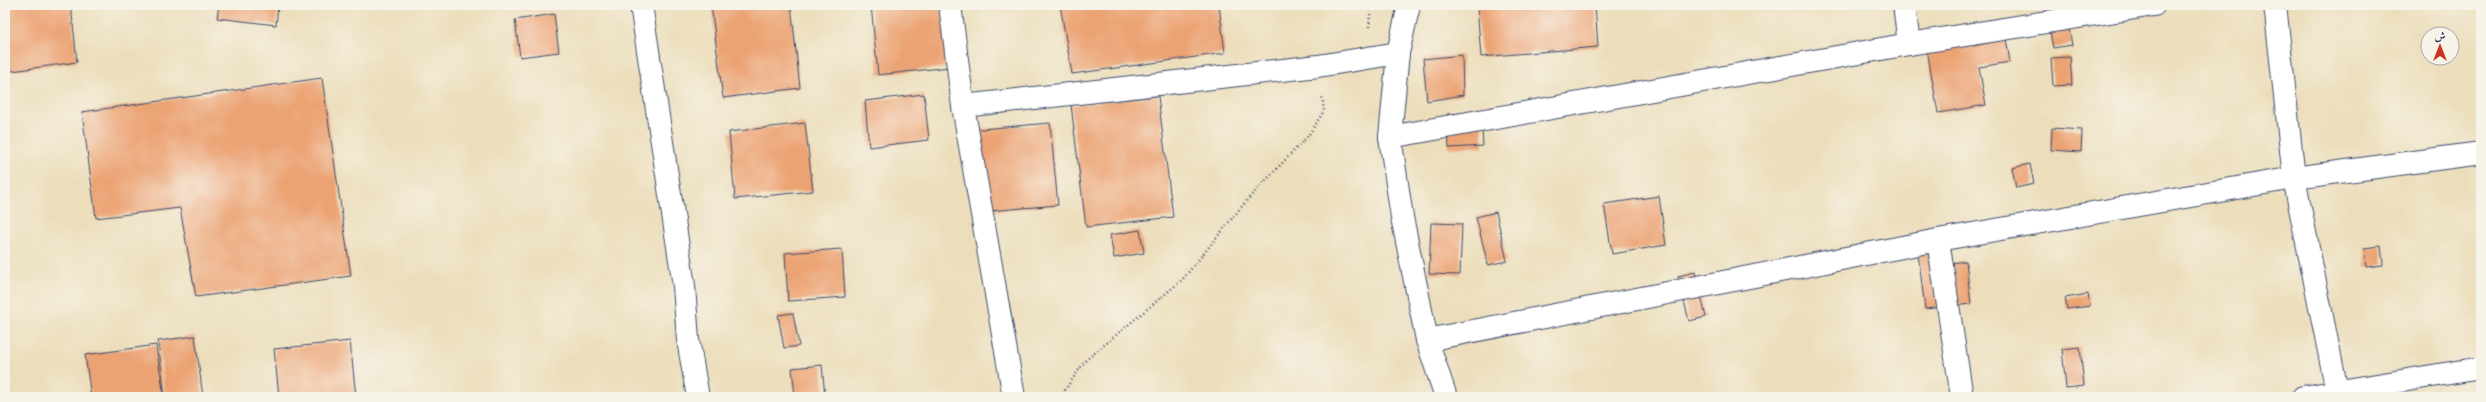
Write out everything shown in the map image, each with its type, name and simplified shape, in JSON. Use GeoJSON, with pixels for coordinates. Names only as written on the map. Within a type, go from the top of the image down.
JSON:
{"type":"FeatureCollection","features":[{"type":"Feature","properties":{"kind":"street"},"geometry":{"type":"LineString","coordinates":[[641,5],[684,286],[688,340],[698,397]]}},
{"type":"Feature","properties":{"kind":"street"},"geometry":{"type":"LineString","coordinates":[[950,5],[963,106],[1014,397]]}},
{"type":"Feature","properties":{"kind":"street"},"geometry":{"type":"LineString","coordinates":[[1409,5],[1398,53],[1390,137],[1402,217],[1427,340],[1446,397]]}},
{"type":"Feature","properties":{"kind":"street"},"geometry":{"type":"LineString","coordinates":[[1904,5],[1910,44]]}},
{"type":"Feature","properties":{"kind":"street"},"geometry":{"type":"LineString","coordinates":[[1390,137],[1910,44],[2154,5]]}},
{"type":"Feature","properties":{"kind":"street"},"geometry":{"type":"LineString","coordinates":[[2275,5],[2294,178],[2339,394]]}},
{"type":"Feature","properties":{"kind":"street"},"geometry":{"type":"LineString","coordinates":[[963,106],[1318,66],[1398,53]]}},
{"type":"Feature","properties":{"kind":"street"},"geometry":{"type":"LineString","coordinates":[[1427,340],[1938,240],[2294,178],[2481,153]]}},
{"type":"Feature","properties":{"kind":"street"},"geometry":{"type":"LineString","coordinates":[[1938,240],[1962,397]]}},
{"type":"Feature","properties":{"kind":"street"},"geometry":{"type":"LineString","coordinates":[[2303,397],[2339,394],[2481,368]]}},
{"type":"Feature","properties":{"kind":"path"},"geometry":{"type":"LineString","coordinates":[[1060,397],[1085,360],[1182,280],[1248,199],[1308,136],[1324,111],[1318,66]]}},
{"type":"Feature","properties":{"kind":"building"},"geometry":{"type":"Polygon","coordinates":[[[5,5],[71,5],[77,62],[5,72],[5,5]]]}},
{"type":"Feature","properties":{"kind":"building"},"geometry":{"type":"Polygon","coordinates":[[[219,5],[278,5],[276,25],[217,18],[219,5]]]}},
{"type":"Feature","properties":{"kind":"building"},"geometry":{"type":"Polygon","coordinates":[[[711,5],[791,5],[800,88],[723,98],[711,5]]]}},
{"type":"Feature","properties":{"kind":"building"},"geometry":{"type":"Polygon","coordinates":[[[871,5],[943,5],[950,67],[878,75],[871,5]]]}},
{"type":"Feature","properties":{"kind":"building"},"geometry":{"type":"Polygon","coordinates":[[[1060,5],[1219,5],[1225,53],[1072,74],[1060,5]]]}},
{"type":"Feature","properties":{"kind":"building"},"geometry":{"type":"Polygon","coordinates":[[[1499,5],[1595,5],[1598,47],[1481,57],[1477,7],[1499,5]]]}},
{"type":"Feature","properties":{"kind":"building"},"geometry":{"type":"Polygon","coordinates":[[[554,14],[559,52],[520,57],[515,20],[554,14]]]}},
{"type":"Feature","properties":{"kind":"building"},"geometry":{"type":"Polygon","coordinates":[[[2003,21],[2010,62],[1979,67],[1986,105],[1938,113],[1924,32],[1969,24],[1973,46],[1993,42],[1989,23],[2003,21]]]}},
{"type":"Feature","properties":{"kind":"building"},"geometry":{"type":"Polygon","coordinates":[[[2069,29],[2072,45],[2053,48],[2050,32],[2069,29]]]}},
{"type":"Feature","properties":{"kind":"building"},"geometry":{"type":"Polygon","coordinates":[[[1462,55],[1463,95],[1427,101],[1423,59],[1462,55]]]}},
{"type":"Feature","properties":{"kind":"building"},"geometry":{"type":"Polygon","coordinates":[[[2070,57],[2072,85],[2053,86],[2051,58],[2070,57]]]}},
{"type":"Feature","properties":{"kind":"building"},"geometry":{"type":"Polygon","coordinates":[[[322,78],[351,276],[196,297],[180,208],[96,218],[82,112],[322,78]]]}},
{"type":"Feature","properties":{"kind":"building"},"geometry":{"type":"Polygon","coordinates":[[[924,94],[929,140],[869,147],[865,101],[924,94]]]}},
{"type":"Feature","properties":{"kind":"building"},"geometry":{"type":"Polygon","coordinates":[[[1158,96],[1173,217],[1086,227],[1071,105],[1158,96]]]}},
{"type":"Feature","properties":{"kind":"building"},"geometry":{"type":"Polygon","coordinates":[[[1481,112],[1483,146],[1449,148],[1447,114],[1481,112]]]}},
{"type":"Feature","properties":{"kind":"building"},"geometry":{"type":"Polygon","coordinates":[[[805,123],[813,191],[735,199],[729,132],[805,123]]]}},
{"type":"Feature","properties":{"kind":"building"},"geometry":{"type":"Polygon","coordinates":[[[1050,123],[1058,205],[977,212],[970,130],[1050,123]]]}},
{"type":"Feature","properties":{"kind":"building"},"geometry":{"type":"Polygon","coordinates":[[[2052,128],[2082,130],[2081,152],[2051,150],[2052,128]]]}},
{"type":"Feature","properties":{"kind":"building"},"geometry":{"type":"Polygon","coordinates":[[[2030,164],[2034,184],[2016,188],[2012,168],[2030,164]]]}},
{"type":"Feature","properties":{"kind":"building"},"geometry":{"type":"Polygon","coordinates":[[[1659,196],[1666,245],[1612,254],[1604,204],[1659,196]]]}},
{"type":"Feature","properties":{"kind":"building"},"geometry":{"type":"Polygon","coordinates":[[[1496,212],[1507,261],[1488,265],[1476,217],[1496,212]]]}},
{"type":"Feature","properties":{"kind":"building"},"geometry":{"type":"Polygon","coordinates":[[[1431,223],[1462,224],[1460,275],[1429,274],[1431,223]]]}},
{"type":"Feature","properties":{"kind":"building"},"geometry":{"type":"Polygon","coordinates":[[[1140,230],[1144,253],[1114,258],[1110,235],[1140,230]]]}},
{"type":"Feature","properties":{"kind":"building"},"geometry":{"type":"Polygon","coordinates":[[[1941,242],[1943,264],[1966,261],[1971,304],[1925,309],[1917,245],[1941,242]]]}},
{"type":"Feature","properties":{"kind":"building"},"geometry":{"type":"Polygon","coordinates":[[[2381,246],[2383,265],[2366,267],[2364,248],[2381,246]]]}},
{"type":"Feature","properties":{"kind":"building"},"geometry":{"type":"Polygon","coordinates":[[[842,249],[845,297],[788,301],[785,253],[842,249]]]}},
{"type":"Feature","properties":{"kind":"building"},"geometry":{"type":"Polygon","coordinates":[[[1695,272],[1706,317],[1689,321],[1678,276],[1695,272]]]}},
{"type":"Feature","properties":{"kind":"building"},"geometry":{"type":"Polygon","coordinates":[[[2088,294],[2090,306],[2067,309],[2065,298],[2088,294]]]}},
{"type":"Feature","properties":{"kind":"building"},"geometry":{"type":"Polygon","coordinates":[[[793,313],[799,346],[784,348],[778,315],[793,313]]]}},
{"type":"Feature","properties":{"kind":"building"},"geometry":{"type":"Polygon","coordinates":[[[195,336],[203,397],[165,397],[158,341],[195,336]]]}},
{"type":"Feature","properties":{"kind":"building"},"geometry":{"type":"Polygon","coordinates":[[[350,341],[356,397],[279,397],[274,349],[350,341]]]}},
{"type":"Feature","properties":{"kind":"building"},"geometry":{"type":"Polygon","coordinates":[[[156,345],[164,397],[91,397],[85,355],[156,345]]]}},
{"type":"Feature","properties":{"kind":"building"},"geometry":{"type":"Polygon","coordinates":[[[2080,347],[2084,386],[2066,388],[2062,349],[2080,347]]]}},
{"type":"Feature","properties":{"kind":"building"},"geometry":{"type":"Polygon","coordinates":[[[822,365],[825,397],[795,397],[792,368],[822,365]]]}}]}
